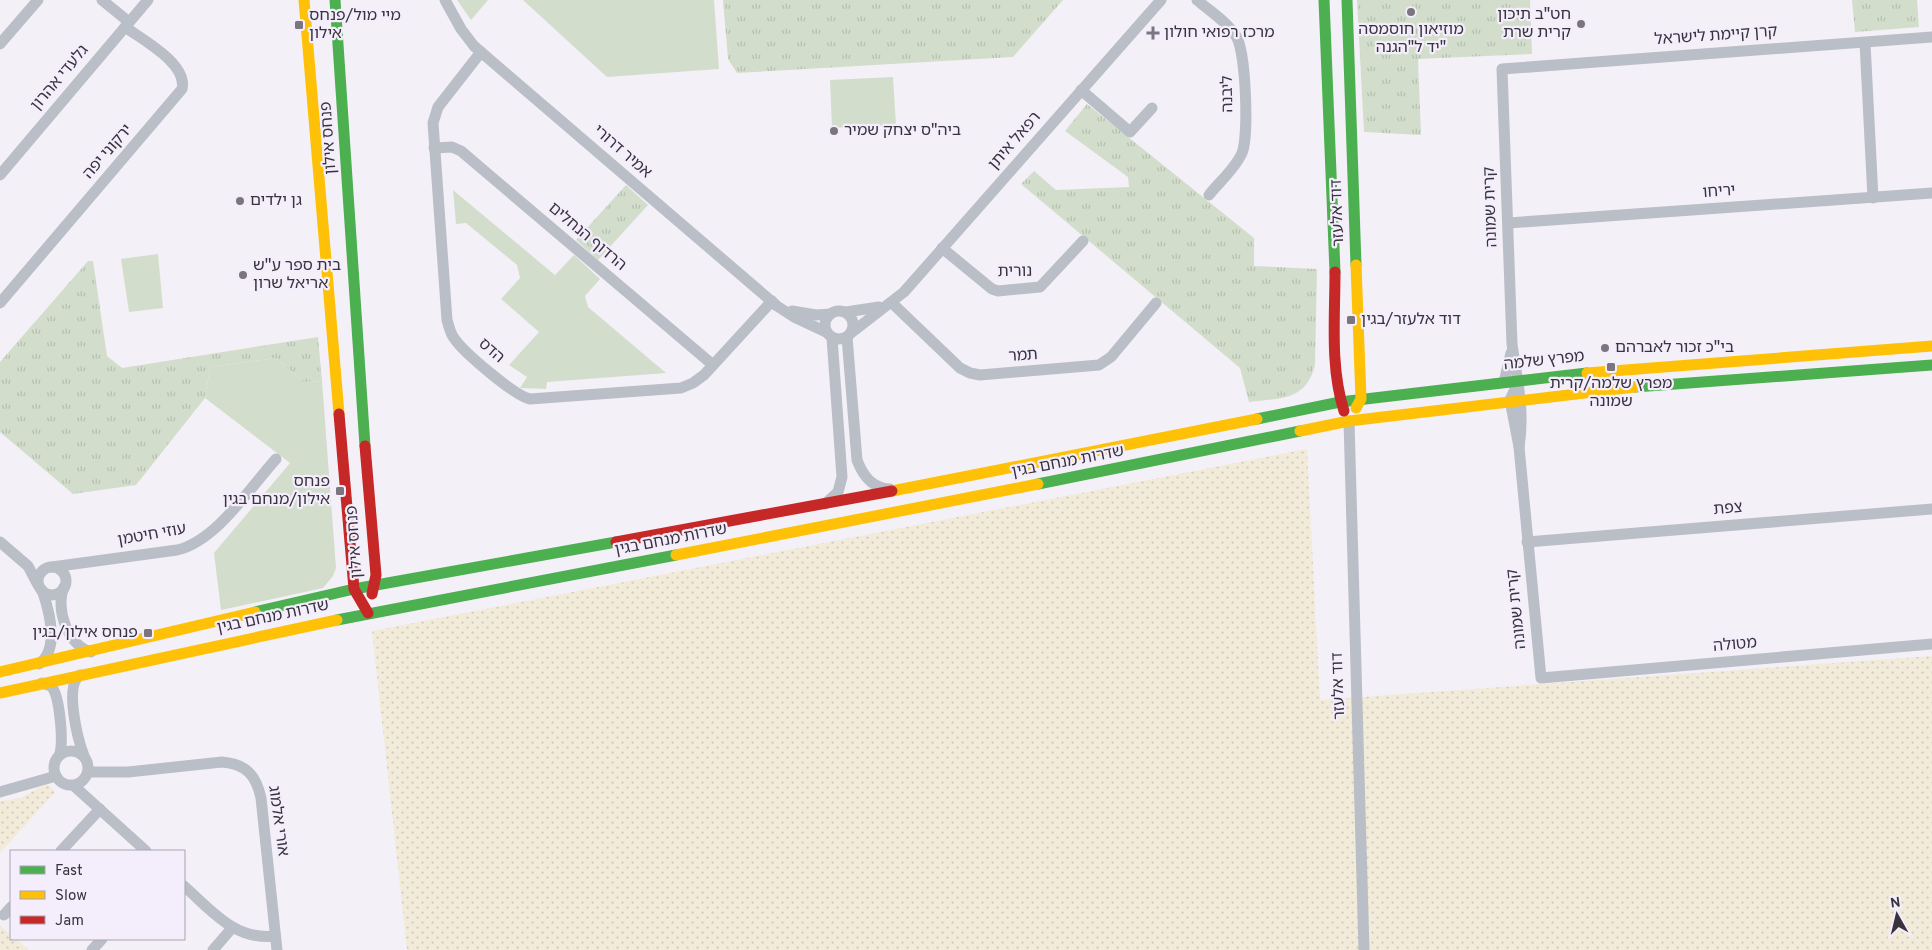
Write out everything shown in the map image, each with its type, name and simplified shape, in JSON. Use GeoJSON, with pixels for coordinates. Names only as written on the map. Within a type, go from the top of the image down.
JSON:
{"type":"FeatureCollection","features":[{"type":"Feature","properties":{"kind":"street"},"geometry":{"type":"LineString","coordinates":[[0,44],[38,0]]}},
{"type":"Feature","properties":{"kind":"street"},"geometry":{"type":"LineString","coordinates":[[102,0],[127,24]]}},
{"type":"Feature","properties":{"kind":"street","name":"פנחס אילון"},"geometry":{"type":"LineString","coordinates":[[299,0],[304,6],[354,589],[368,613]]}},
{"type":"Feature","properties":{"kind":"street","name":"פנחס אילון"},"geometry":{"type":"LineString","coordinates":[[335,0],[372,547],[376,575],[368,613]]}},
{"type":"Feature","properties":{"kind":"street"},"geometry":{"type":"LineString","coordinates":[[336,13],[339,0]]}},
{"type":"Feature","properties":{"kind":"street","name":"אמיר דרורי"},"geometry":{"type":"LineString","coordinates":[[445,0],[465,36],[481,52],[775,304],[794,317],[829,335]]}},
{"type":"Feature","properties":{"kind":"street","name":"אמיר דרורי"},"geometry":{"type":"LineString","coordinates":[[451,0],[453,15]]}},
{"type":"Feature","properties":{"kind":"street","name":"רפאל איתן"},"geometry":{"type":"LineString","coordinates":[[849,335],[864,321],[892,303],[1161,0]]}},
{"type":"Feature","properties":{"kind":"street","name":"ליבנה"},"geometry":{"type":"LineString","coordinates":[[1197,0],[1236,35],[1241,46],[1244,61],[1244,146],[1237,162],[1209,195]]}},
{"type":"Feature","properties":{"kind":"street","name":"דוד אלעזר"},"geometry":{"type":"LineString","coordinates":[[1324,0],[1335,270],[1336,369],[1340,402],[1349,422],[1364,950]]}},
{"type":"Feature","properties":{"kind":"street","name":"דוד אלעזר"},"geometry":{"type":"LineString","coordinates":[[1347,0],[1361,399],[1349,422]]}},
{"type":"Feature","properties":{"kind":"street","name":"גלעדי אהרון"},"geometry":{"type":"LineString","coordinates":[[0,175],[146,1]]}},
{"type":"Feature","properties":{"kind":"street","name":"ירקוני יפה"},"geometry":{"type":"LineString","coordinates":[[0,303],[182,89],[182,76],[176,65],[127,24]]}},
{"type":"Feature","properties":{"kind":"street","name":"קרן קיימת לישראל"},"geometry":{"type":"LineString","coordinates":[[1502,69],[1932,37]]}},
{"type":"Feature","properties":{"kind":"street"},"geometry":{"type":"LineString","coordinates":[[1865,42],[1873,198]]}},
{"type":"Feature","properties":{"kind":"street","name":"הדס"},"geometry":{"type":"LineString","coordinates":[[481,52],[436,110],[432,123],[449,328],[459,345],[514,392],[524,398],[540,400],[681,388],[698,380],[775,304]]}},
{"type":"Feature","properties":{"kind":"street","name":"קרית שמונה"},"geometry":{"type":"LineString","coordinates":[[1502,69],[1512,344],[1519,380]]}},
{"type":"Feature","properties":{"kind":"street"},"geometry":{"type":"LineString","coordinates":[[1081,90],[1130,132],[1152,108]]}},
{"type":"Feature","properties":{"kind":"street","name":"הרדוף הנחלים"},"geometry":{"type":"LineString","coordinates":[[434,148],[452,147],[462,151],[713,365]]}},
{"type":"Feature","properties":{"kind":"street","name":"יריחו"},"geometry":{"type":"LineString","coordinates":[[1508,223],[1932,193]]}},
{"type":"Feature","properties":{"kind":"street","name":"נורית"},"geometry":{"type":"LineString","coordinates":[[942,248],[998,292],[1035,289],[1044,285],[1083,241]]}},
{"type":"Feature","properties":{"kind":"street"},"geometry":{"type":"LineString","coordinates":[[822,504],[835,495],[842,477],[829,335],[825,323],[831,314],[837,311],[865,311],[892,303]]}},
{"type":"Feature","properties":{"kind":"street","name":"תמר"},"geometry":{"type":"LineString","coordinates":[[892,303],[960,368],[970,374],[980,375],[1088,367],[1102,364],[1111,357],[1156,303]]}},
{"type":"Feature","properties":{"kind":"street","name":"אמיר דרורי"},"geometry":{"type":"LineString","coordinates":[[775,304],[806,314],[831,314]]}},
{"type":"Feature","properties":{"kind":"street"},"geometry":{"type":"LineString","coordinates":[[846,312],[853,321],[849,335],[858,460],[864,475],[875,485],[899,490]]}},
{"type":"Feature","properties":{"kind":"street"},"geometry":{"type":"LineString","coordinates":[[829,335],[841,339],[849,335]]}},
{"type":"Feature","properties":{"kind":"street","name":"קרית שמונה"},"geometry":{"type":"LineString","coordinates":[[1504,382],[1512,344]]}},
{"type":"Feature","properties":{"kind":"street","name":"מפרץ שלמה"},"geometry":{"type":"LineString","coordinates":[[1340,402],[1519,380],[1932,346]]}},
{"type":"Feature","properties":{"kind":"street"},"geometry":{"type":"LineString","coordinates":[[1349,422],[1622,388],[1932,365]]}},
{"type":"Feature","properties":{"kind":"street"},"geometry":{"type":"LineString","coordinates":[[1318,406],[1332,385],[1336,369]]}},
{"type":"Feature","properties":{"kind":"street"},"geometry":{"type":"LineString","coordinates":[[1516,400],[1519,380]]}},
{"type":"Feature","properties":{"kind":"street","name":"קרית שמונה"},"geometry":{"type":"LineString","coordinates":[[1516,400],[1527,542],[1541,678]]}},
{"type":"Feature","properties":{"kind":"street","name":"שדרות מנחם בגין"},"geometry":{"type":"LineString","coordinates":[[0,672],[91,652],[324,595],[899,490],[1340,402]]}},
{"type":"Feature","properties":{"kind":"street","name":"שדרות מנחם בגין"},"geometry":{"type":"LineString","coordinates":[[0,693],[368,613],[856,521],[1349,422]]}},
{"type":"Feature","properties":{"kind":"street","name":"עוזי חיטמן"},"geometry":{"type":"LineString","coordinates":[[50,567],[177,550],[200,542],[213,532],[276,459]]}},
{"type":"Feature","properties":{"kind":"street","name":"צפת"},"geometry":{"type":"LineString","coordinates":[[1527,542],[1932,509]]}},
{"type":"Feature","properties":{"kind":"street"},"geometry":{"type":"LineString","coordinates":[[0,542],[28,566],[40,588],[47,609],[51,644],[47,656],[38,664]]}},
{"type":"Feature","properties":{"kind":"street"},"geometry":{"type":"LineString","coordinates":[[372,547],[386,572],[412,578]]}},
{"type":"Feature","properties":{"kind":"street"},"geometry":{"type":"LineString","coordinates":[[324,595],[340,580],[350,551]]}},
{"type":"Feature","properties":{"kind":"street"},"geometry":{"type":"LineString","coordinates":[[17,555],[34,564],[62,571],[65,584],[61,600],[68,634],[78,646],[91,652]]}},
{"type":"Feature","properties":{"kind":"street","name":"עוזי חיטמן"},"geometry":{"type":"LineString","coordinates":[[65,584],[72,571],[88,562]]}},
{"type":"Feature","properties":{"kind":"street"},"geometry":{"type":"LineString","coordinates":[[40,588],[40,574],[50,567]]}},
{"type":"Feature","properties":{"kind":"street"},"geometry":{"type":"LineString","coordinates":[[40,588],[54,594],[65,584]]}},
{"type":"Feature","properties":{"kind":"street","name":"מטולה"},"geometry":{"type":"LineString","coordinates":[[1541,678],[1932,644]]}},
{"type":"Feature","properties":{"kind":"street"},"geometry":{"type":"LineString","coordinates":[[74,786],[84,781],[89,772],[88,763],[78,738],[72,689],[74,680],[80,675]]}},
{"type":"Feature","properties":{"kind":"street"},"geometry":{"type":"LineString","coordinates":[[41,683],[49,685],[56,692],[62,744],[54,765],[56,776],[63,784],[74,786],[145,850]]}},
{"type":"Feature","properties":{"kind":"street"},"geometry":{"type":"LineString","coordinates":[[59,756],[72,751],[84,756]]}},
{"type":"Feature","properties":{"kind":"street","name":"אורי אלמוג"},"geometry":{"type":"LineString","coordinates":[[89,772],[120,773],[222,762],[238,764],[248,770],[255,780],[261,798],[276,950]]}},
{"type":"Feature","properties":{"kind":"street"},"geometry":{"type":"LineString","coordinates":[[0,792],[56,776]]}},
{"type":"Feature","properties":{"kind":"street"},"geometry":{"type":"LineString","coordinates":[[62,850],[100,809]]}},
{"type":"Feature","properties":{"kind":"street"},"geometry":{"type":"LineString","coordinates":[[185,887],[232,928],[252,935],[276,936]]}},
{"type":"Feature","properties":{"kind":"street"},"geometry":{"type":"LineString","coordinates":[[213,950],[232,928]]}},
{"type":"Feature","properties":{"kind":"street"},"geometry":{"type":"LineString","coordinates":[[92,950],[101,940]]}},
{"type":"Feature","properties":{"kind":"green space"},"geometry":{"type":"Polygon","coordinates":[[[457,0],[488,0],[471,20],[457,0]]]}},
{"type":"Feature","properties":{"kind":"green space"},"geometry":{"type":"Polygon","coordinates":[[[523,0],[714,0],[719,69],[607,77],[523,0]]]}},
{"type":"Feature","properties":{"kind":"green space"},"geometry":{"type":"Polygon","coordinates":[[[723,0],[1063,0],[1013,57],[737,73],[728,59],[723,0]]]}},
{"type":"Feature","properties":{"kind":"green space","name":"מוזיאון חוסמסה יד ל\"הגנה\""},"geometry":{"type":"Polygon","coordinates":[[[1357,0],[1530,0],[1532,54],[1418,59],[1421,135],[1364,132],[1357,0]]]}},
{"type":"Feature","properties":{"kind":"green space"},"geometry":{"type":"Polygon","coordinates":[[[1852,0],[1917,0],[1919,27],[1855,32],[1852,0]]]}},
{"type":"Feature","properties":{"kind":"green space"},"geometry":{"type":"Polygon","coordinates":[[[893,77],[896,125],[832,128],[830,80],[893,77]]]}},
{"type":"Feature","properties":{"kind":"green space"},"geometry":{"type":"Polygon","coordinates":[[[1087,104],[1254,238],[1254,266],[1317,269],[1315,365],[1311,377],[1299,391],[1291,396],[1282,398],[1249,402],[1240,368],[1021,184],[1034,171],[1056,190],[1129,187],[1128,177],[1065,131],[1087,104]]]}},
{"type":"Feature","properties":{"kind":"green space"},"geometry":{"type":"Polygon","coordinates":[[[626,185],[648,205],[598,260],[576,240],[626,185]]]}},
{"type":"Feature","properties":{"kind":"green space"},"geometry":{"type":"Polygon","coordinates":[[[453,190],[555,275],[574,255],[600,279],[585,296],[588,307],[666,373],[547,382],[546,389],[520,388],[527,377],[509,365],[539,332],[501,299],[520,278],[517,265],[466,223],[456,224],[453,190]]]}},
{"type":"Feature","properties":{"kind":"green space"},"geometry":{"type":"Polygon","coordinates":[[[158,254],[163,308],[129,312],[121,259],[158,254]]]}},
{"type":"Feature","properties":{"kind":"green space"},"geometry":{"type":"Polygon","coordinates":[[[88,261],[93,261],[107,356],[122,368],[318,337],[322,381],[304,382],[276,358],[210,367],[205,398],[136,485],[73,494],[0,432],[0,362],[88,261]]]}},
{"type":"Feature","properties":{"kind":"green space"},"geometry":{"type":"Polygon","coordinates":[[[276,358],[304,382],[322,381],[336,568],[333,576],[323,588],[221,610],[214,553],[290,463],[205,398],[210,367],[276,358]]]}},
{"type":"Feature","properties":{"kind":"sand"},"geometry":{"type":"Polygon","coordinates":[[[1307,449],[1320,700],[1932,656],[1932,950],[407,950],[372,631],[1307,449]]]}},
{"type":"Feature","properties":{"kind":"sand"},"geometry":{"type":"Polygon","coordinates":[[[47,784],[55,792],[0,853],[0,801],[20,798],[47,784]]]}},
{"type":"Feature","properties":{"kind":"sand"},"geometry":{"type":"Polygon","coordinates":[[[0,925],[10,934],[10,940],[17,940],[29,950],[0,950],[0,925]]]}},
{"type":"Feature","properties":{"kind":"traffic: fast"},"geometry":{"type":"LineString","coordinates":[[335,0],[365,446]]}},
{"type":"Feature","properties":{"kind":"traffic: fast"},"geometry":{"type":"LineString","coordinates":[[1324,0],[1335,272]]}},
{"type":"Feature","properties":{"kind":"traffic: fast"},"geometry":{"type":"LineString","coordinates":[[1347,0],[1356,265]]}},
{"type":"Feature","properties":{"kind":"traffic: fast"},"geometry":{"type":"LineString","coordinates":[[1635,387],[1932,365]]}},
{"type":"Feature","properties":{"kind":"traffic: fast"},"geometry":{"type":"LineString","coordinates":[[1257,419],[1340,402],[1587,373]]}},
{"type":"Feature","properties":{"kind":"traffic: fast"},"geometry":{"type":"LineString","coordinates":[[1038,484],[1300,431]]}},
{"type":"Feature","properties":{"kind":"traffic: fast"},"geometry":{"type":"LineString","coordinates":[[255,612],[354,589],[616,542]]}},
{"type":"Feature","properties":{"kind":"traffic: fast"},"geometry":{"type":"LineString","coordinates":[[337,620],[676,555]]}},
{"type":"Feature","properties":{"kind":"traffic: slow"},"geometry":{"type":"LineString","coordinates":[[304,0],[339,414]]}},
{"type":"Feature","properties":{"kind":"traffic: slow"},"geometry":{"type":"LineString","coordinates":[[1356,265],[1361,399],[1356,408]]}},
{"type":"Feature","properties":{"kind":"traffic: slow"},"geometry":{"type":"LineString","coordinates":[[1587,373],[1932,346]]}},
{"type":"Feature","properties":{"kind":"traffic: slow"},"geometry":{"type":"LineString","coordinates":[[1300,431],[1349,421],[1635,387]]}},
{"type":"Feature","properties":{"kind":"traffic: slow"},"geometry":{"type":"LineString","coordinates":[[892,491],[1257,419]]}},
{"type":"Feature","properties":{"kind":"traffic: slow"},"geometry":{"type":"LineString","coordinates":[[676,555],[1038,484]]}},
{"type":"Feature","properties":{"kind":"traffic: slow"},"geometry":{"type":"LineString","coordinates":[[0,672],[255,612]]}},
{"type":"Feature","properties":{"kind":"traffic: slow"},"geometry":{"type":"LineString","coordinates":[[0,693],[337,620]]}},
{"type":"Feature","properties":{"kind":"traffic: jam"},"geometry":{"type":"LineString","coordinates":[[1335,272],[1335,360],[1344,411]]}},
{"type":"Feature","properties":{"kind":"traffic: jam"},"geometry":{"type":"LineString","coordinates":[[339,414],[354,589],[368,613]]}},
{"type":"Feature","properties":{"kind":"traffic: jam"},"geometry":{"type":"LineString","coordinates":[[365,446],[376,575],[372,594]]}},
{"type":"Feature","properties":{"kind":"traffic: jam"},"geometry":{"type":"LineString","coordinates":[[616,542],[892,491]]}},
{"type":"Feature","properties":{"kind":"place","name":"מוזיאון חוסמסה יד ל\"הגנה\""},"geometry":{"type":"Point","coordinates":[1411,12]}},
{"type":"Feature","properties":{"kind":"place","name":"חט\"ב תיכון קרית שרת"},"geometry":{"type":"Point","coordinates":[1581,24]}},
{"type":"Feature","properties":{"kind":"place","name":"מיי מול/פנחס אילון"},"geometry":{"type":"Point","coordinates":[299,25]}},
{"type":"Feature","properties":{"kind":"place","name":"מרכז רפואי חולון"},"geometry":{"type":"Point","coordinates":[1153,33]}},
{"type":"Feature","properties":{"kind":"place","name":"ביה\"ס יצחק שמיר"},"geometry":{"type":"Point","coordinates":[834,131]}},
{"type":"Feature","properties":{"kind":"place","name":"גן ילדים"},"geometry":{"type":"Point","coordinates":[240,201]}},
{"type":"Feature","properties":{"kind":"place","name":"בית ספר ע''ש אריאל שרון"},"geometry":{"type":"Point","coordinates":[243,275]}},
{"type":"Feature","properties":{"kind":"place","name":"דוד אלעזר/בגין"},"geometry":{"type":"Point","coordinates":[1351,320]}},
{"type":"Feature","properties":{"kind":"place","name":"בי\"כ זכור לאברהם"},"geometry":{"type":"Point","coordinates":[1605,348]}},
{"type":"Feature","properties":{"kind":"place","name":"מפרץ שלמה/קרית שמונה"},"geometry":{"type":"Point","coordinates":[1611,367]}},
{"type":"Feature","properties":{"kind":"place","name":"פנחס אילון/מנחם בגין"},"geometry":{"type":"Point","coordinates":[340,491]}},
{"type":"Feature","properties":{"kind":"place","name":"פנחס אילון/בגין"},"geometry":{"type":"Point","coordinates":[148,633]}}]}
